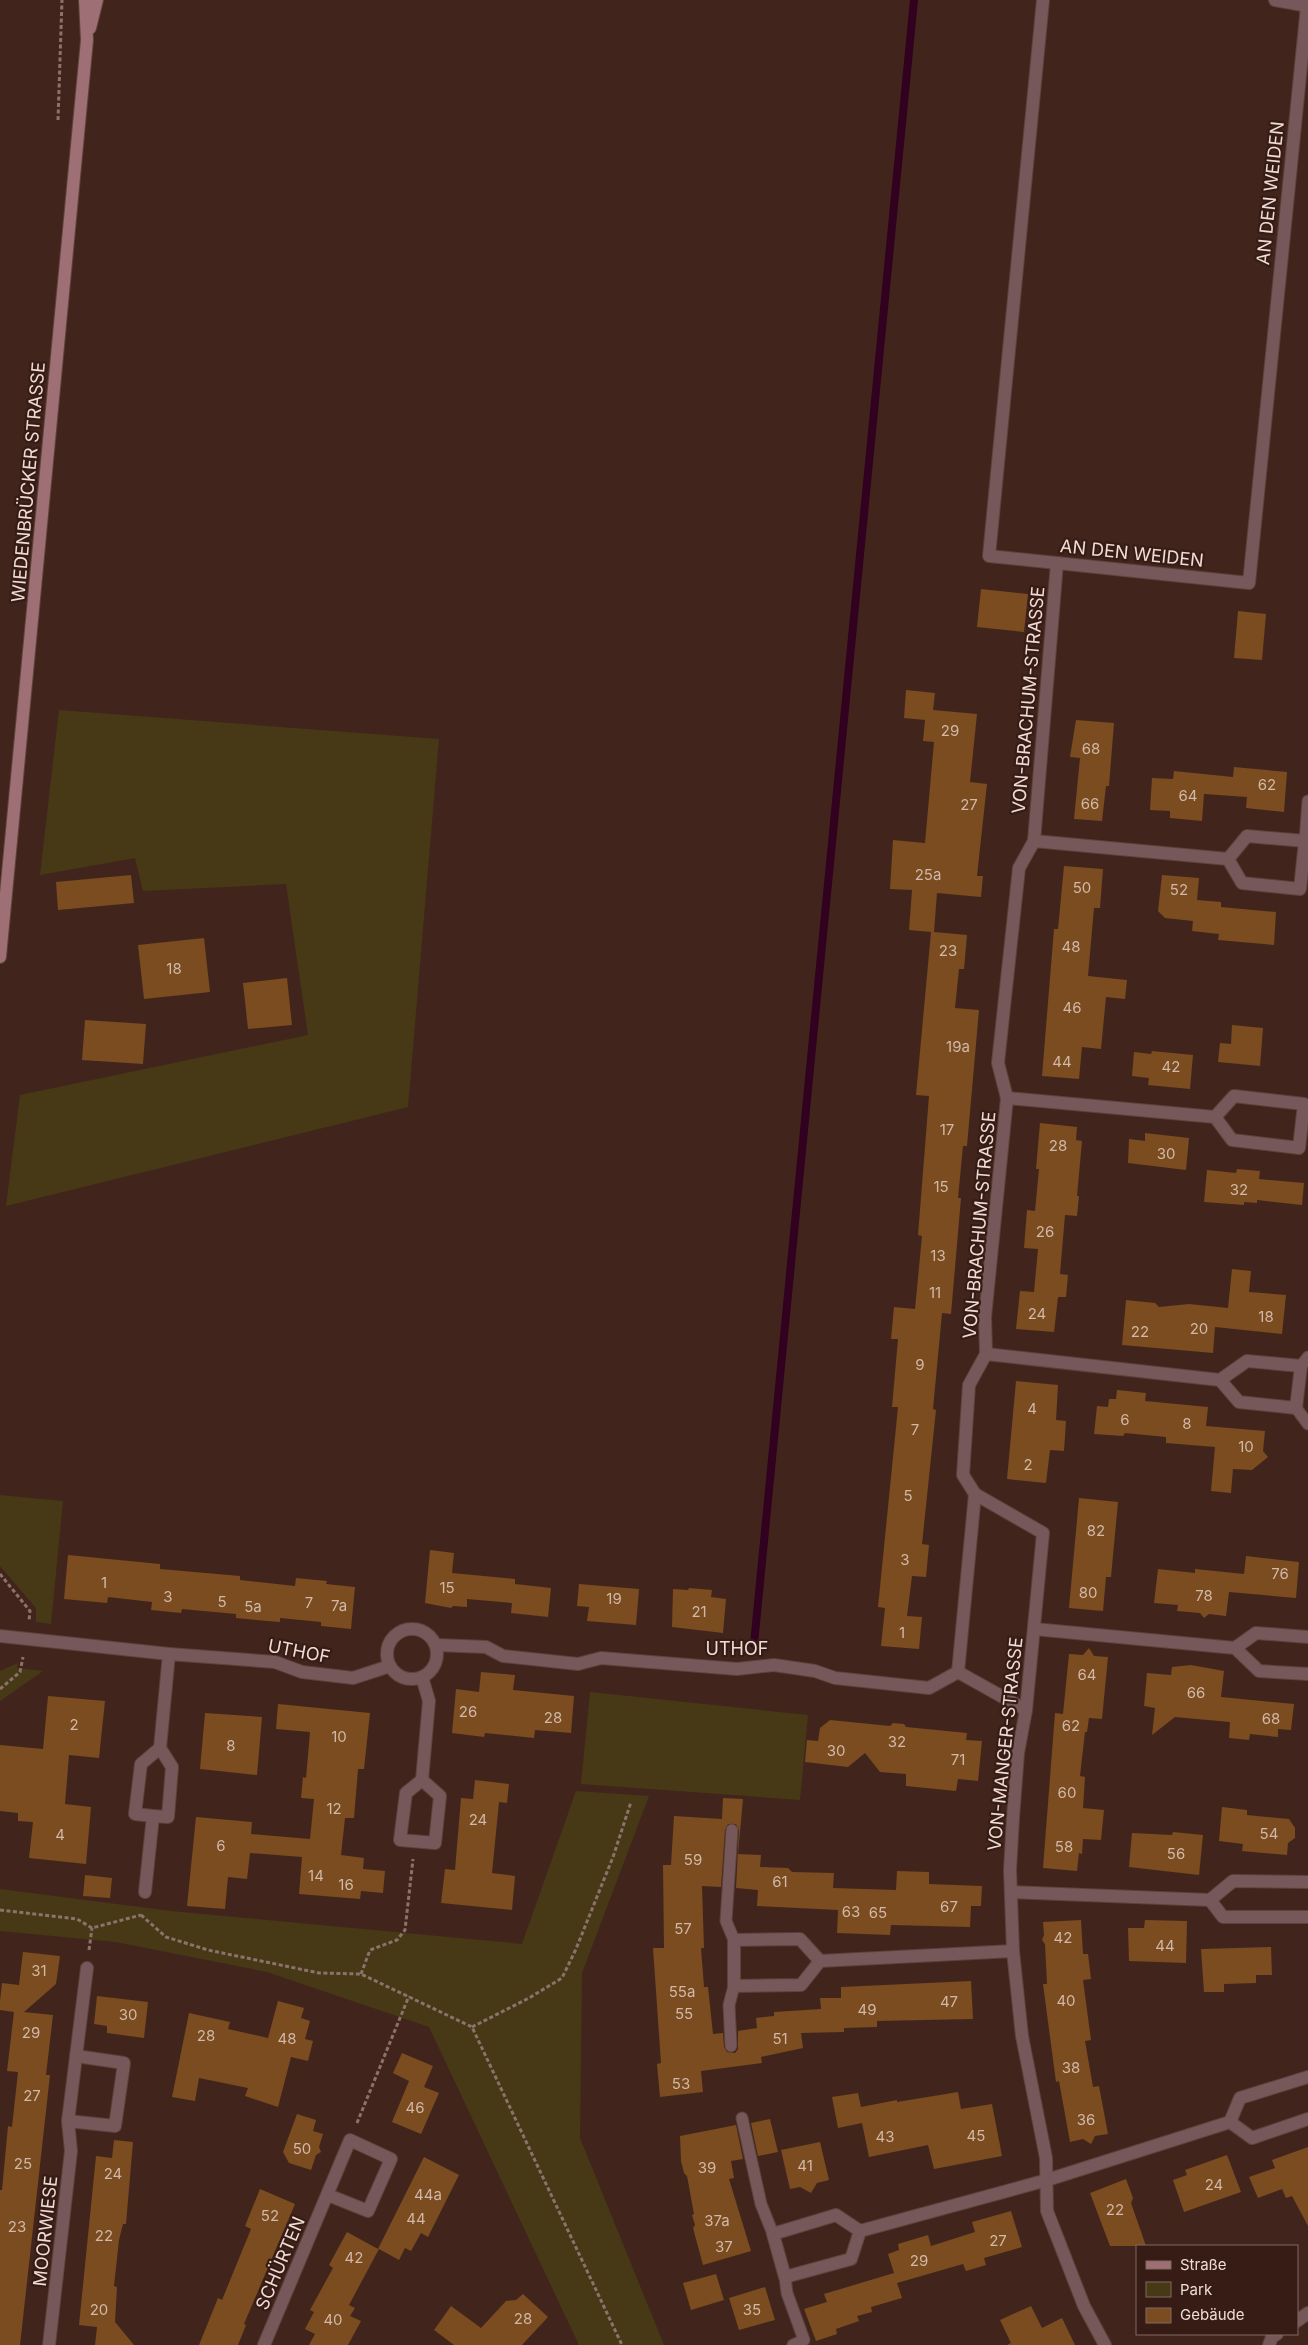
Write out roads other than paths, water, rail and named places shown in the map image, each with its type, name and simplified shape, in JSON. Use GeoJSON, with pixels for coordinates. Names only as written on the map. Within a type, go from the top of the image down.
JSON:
{"type":"FeatureCollection","features":[{"type":"Feature","properties":{"kind":"street"},"geometry":{"type":"LineString","coordinates":[[85,0],[87,40]]}},
{"type":"Feature","properties":{"kind":"street"},"geometry":{"type":"LineString","coordinates":[[87,40],[97,0]]}},
{"type":"Feature","properties":{"kind":"street","name":"AN DEN WEIDEN"},"geometry":{"type":"LineString","coordinates":[[1043,0],[989,556],[1249,583],[1307,6]]}},
{"type":"Feature","properties":{"kind":"street"},"geometry":{"type":"LineString","coordinates":[[1275,0],[1307,6]]}},
{"type":"Feature","properties":{"kind":"street","name":"WIEDENBRÜCKER STRASSE"},"geometry":{"type":"LineString","coordinates":[[0,957],[87,40]]}},
{"type":"Feature","properties":{"kind":"street","name":"VON-BRACHUM-STRASSE"},"geometry":{"type":"LineString","coordinates":[[975,1494],[963,1474],[969,1385],[986,1354],[985,1317],[1007,1098],[998,1063],[1019,868],[1034,841],[1057,563]]}},
{"type":"Feature","properties":{"kind":"street"},"geometry":{"type":"LineString","coordinates":[[1247,836],[1305,841],[1300,889],[1242,883],[1228,859],[1247,836]]}},
{"type":"Feature","properties":{"kind":"street"},"geometry":{"type":"LineString","coordinates":[[1034,841],[1228,859]]}},
{"type":"Feature","properties":{"kind":"street"},"geometry":{"type":"LineString","coordinates":[[1234,1096],[1304,1104],[1299,1148],[1232,1140],[1215,1117],[1234,1096]]}},
{"type":"Feature","properties":{"kind":"street","name":"VON-BRACHUM-STRASSE"},"geometry":{"type":"LineString","coordinates":[[1007,1098],[1215,1117]]}},
{"type":"Feature","properties":{"kind":"street","name":"VON-BRACHUM-STRASSE"},"geometry":{"type":"LineString","coordinates":[[986,1354],[1220,1380]]}},
{"type":"Feature","properties":{"kind":"street"},"geometry":{"type":"LineString","coordinates":[[1247,1361],[1305,1361],[1296,1408],[1239,1402],[1220,1380],[1247,1361]]}},
{"type":"Feature","properties":{"kind":"street"},"geometry":{"type":"LineString","coordinates":[[975,1494],[958,1672],[1026,1710]]}},
{"type":"Feature","properties":{"kind":"street","name":"VON-MANGER-STRASSE"},"geometry":{"type":"LineString","coordinates":[[975,1494],[1044,1533],[1026,1710],[1017,1762],[1010,1861],[1013,1951],[1022,2036],[1046,2158],[1047,2211],[1084,2306],[1105,2345]]}},
{"type":"Feature","properties":{"kind":"street"},"geometry":{"type":"LineString","coordinates":[[407,1629],[419,1630],[429,1635],[436,1645],[437,1658],[432,1669],[422,1677],[410,1679],[398,1676],[390,1666],[386,1655],[389,1644],[396,1634],[407,1629]]}},
{"type":"Feature","properties":{"kind":"street","name":"VON-MANGER-STRASSE"},"geometry":{"type":"LineString","coordinates":[[1034,1629],[1235,1648]]}},
{"type":"Feature","properties":{"kind":"street"},"geometry":{"type":"LineString","coordinates":[[1308,1637],[1256,1633],[1235,1648],[1259,1671],[1308,1674]]}},
{"type":"Feature","properties":{"kind":"street","name":"UTHOF"},"geometry":{"type":"LineString","coordinates":[[0,1636],[169,1654],[275,1662],[302,1672],[353,1678],[390,1666]]}},
{"type":"Feature","properties":{"kind":"street","name":"UTHOF"},"geometry":{"type":"LineString","coordinates":[[436,1645],[486,1647],[503,1656],[578,1664],[601,1658],[737,1669],[774,1665],[815,1671],[835,1678],[929,1688],[958,1672]]}},
{"type":"Feature","properties":{"kind":"street"},"geometry":{"type":"LineString","coordinates":[[160,1748],[141,1764],[135,1814],[168,1817],[172,1767],[160,1748],[169,1654]]}},
{"type":"Feature","properties":{"kind":"street"},"geometry":{"type":"LineString","coordinates":[[422,1677],[429,1701],[422,1780],[406,1793],[400,1840],[435,1844],[440,1796],[422,1780]]}},
{"type":"Feature","properties":{"kind":"street"},"geometry":{"type":"LineString","coordinates":[[145,1892],[153,1816]]}},
{"type":"Feature","properties":{"kind":"street"},"geometry":{"type":"LineString","coordinates":[[1011,1892],[1210,1900],[1233,1881],[1308,1882]]}},
{"type":"Feature","properties":{"kind":"street"},"geometry":{"type":"LineString","coordinates":[[1210,1900],[1223,1917],[1308,1917]]}},
{"type":"Feature","properties":{"kind":"street"},"geometry":{"type":"LineString","coordinates":[[820,1961],[800,1939],[734,1940],[734,1986],[801,1985],[820,1961],[1013,1951]]}},
{"type":"Feature","properties":{"kind":"street","name":"MOORWIESE"},"geometry":{"type":"LineString","coordinates":[[48,2345],[71,2151],[68,2121],[87,1968]]}},
{"type":"Feature","properties":{"kind":"street"},"geometry":{"type":"LineString","coordinates":[[68,2121],[115,2126],[124,2062],[76,2056]]}},
{"type":"Feature","properties":{"kind":"street"},"geometry":{"type":"LineString","coordinates":[[860,2232],[1047,2180],[1230,2122],[1240,2098],[1308,2077]]}},
{"type":"Feature","properties":{"kind":"street"},"geometry":{"type":"LineString","coordinates":[[1230,2122],[1252,2138],[1308,2119]]}},
{"type":"Feature","properties":{"kind":"street","name":"SCHÜRTEN"},"geometry":{"type":"LineString","coordinates":[[264,2345],[350,2140],[391,2159],[368,2211],[328,2195]]}},
{"type":"Feature","properties":{"kind":"street"},"geometry":{"type":"LineString","coordinates":[[836,2215],[860,2232],[851,2259],[785,2277],[773,2234],[836,2215]]}},
{"type":"Feature","properties":{"kind":"lane"},"geometry":{"type":"LineString","coordinates":[[1305,841],[1308,801]]}},
{"type":"Feature","properties":{"kind":"lane"},"geometry":{"type":"LineString","coordinates":[[1296,1408],[1308,1424]]}},
{"type":"Feature","properties":{"kind":"lane"},"geometry":{"type":"LineString","coordinates":[[732,1830],[726,1921],[734,1940]]}},
{"type":"Feature","properties":{"kind":"lane"},"geometry":{"type":"LineString","coordinates":[[731,2046],[729,2006],[734,1986]]}},
{"type":"Feature","properties":{"kind":"lane"},"geometry":{"type":"LineString","coordinates":[[742,2118],[761,2204],[773,2234]]}},
{"type":"Feature","properties":{"kind":"lane"},"geometry":{"type":"LineString","coordinates":[[785,2277],[787,2294],[804,2340],[793,2345]]}},
{"type":"Feature","properties":{"kind":"waterway"},"geometry":{"type":"LineString","coordinates":[[754,1644],[914,0]]}}]}
